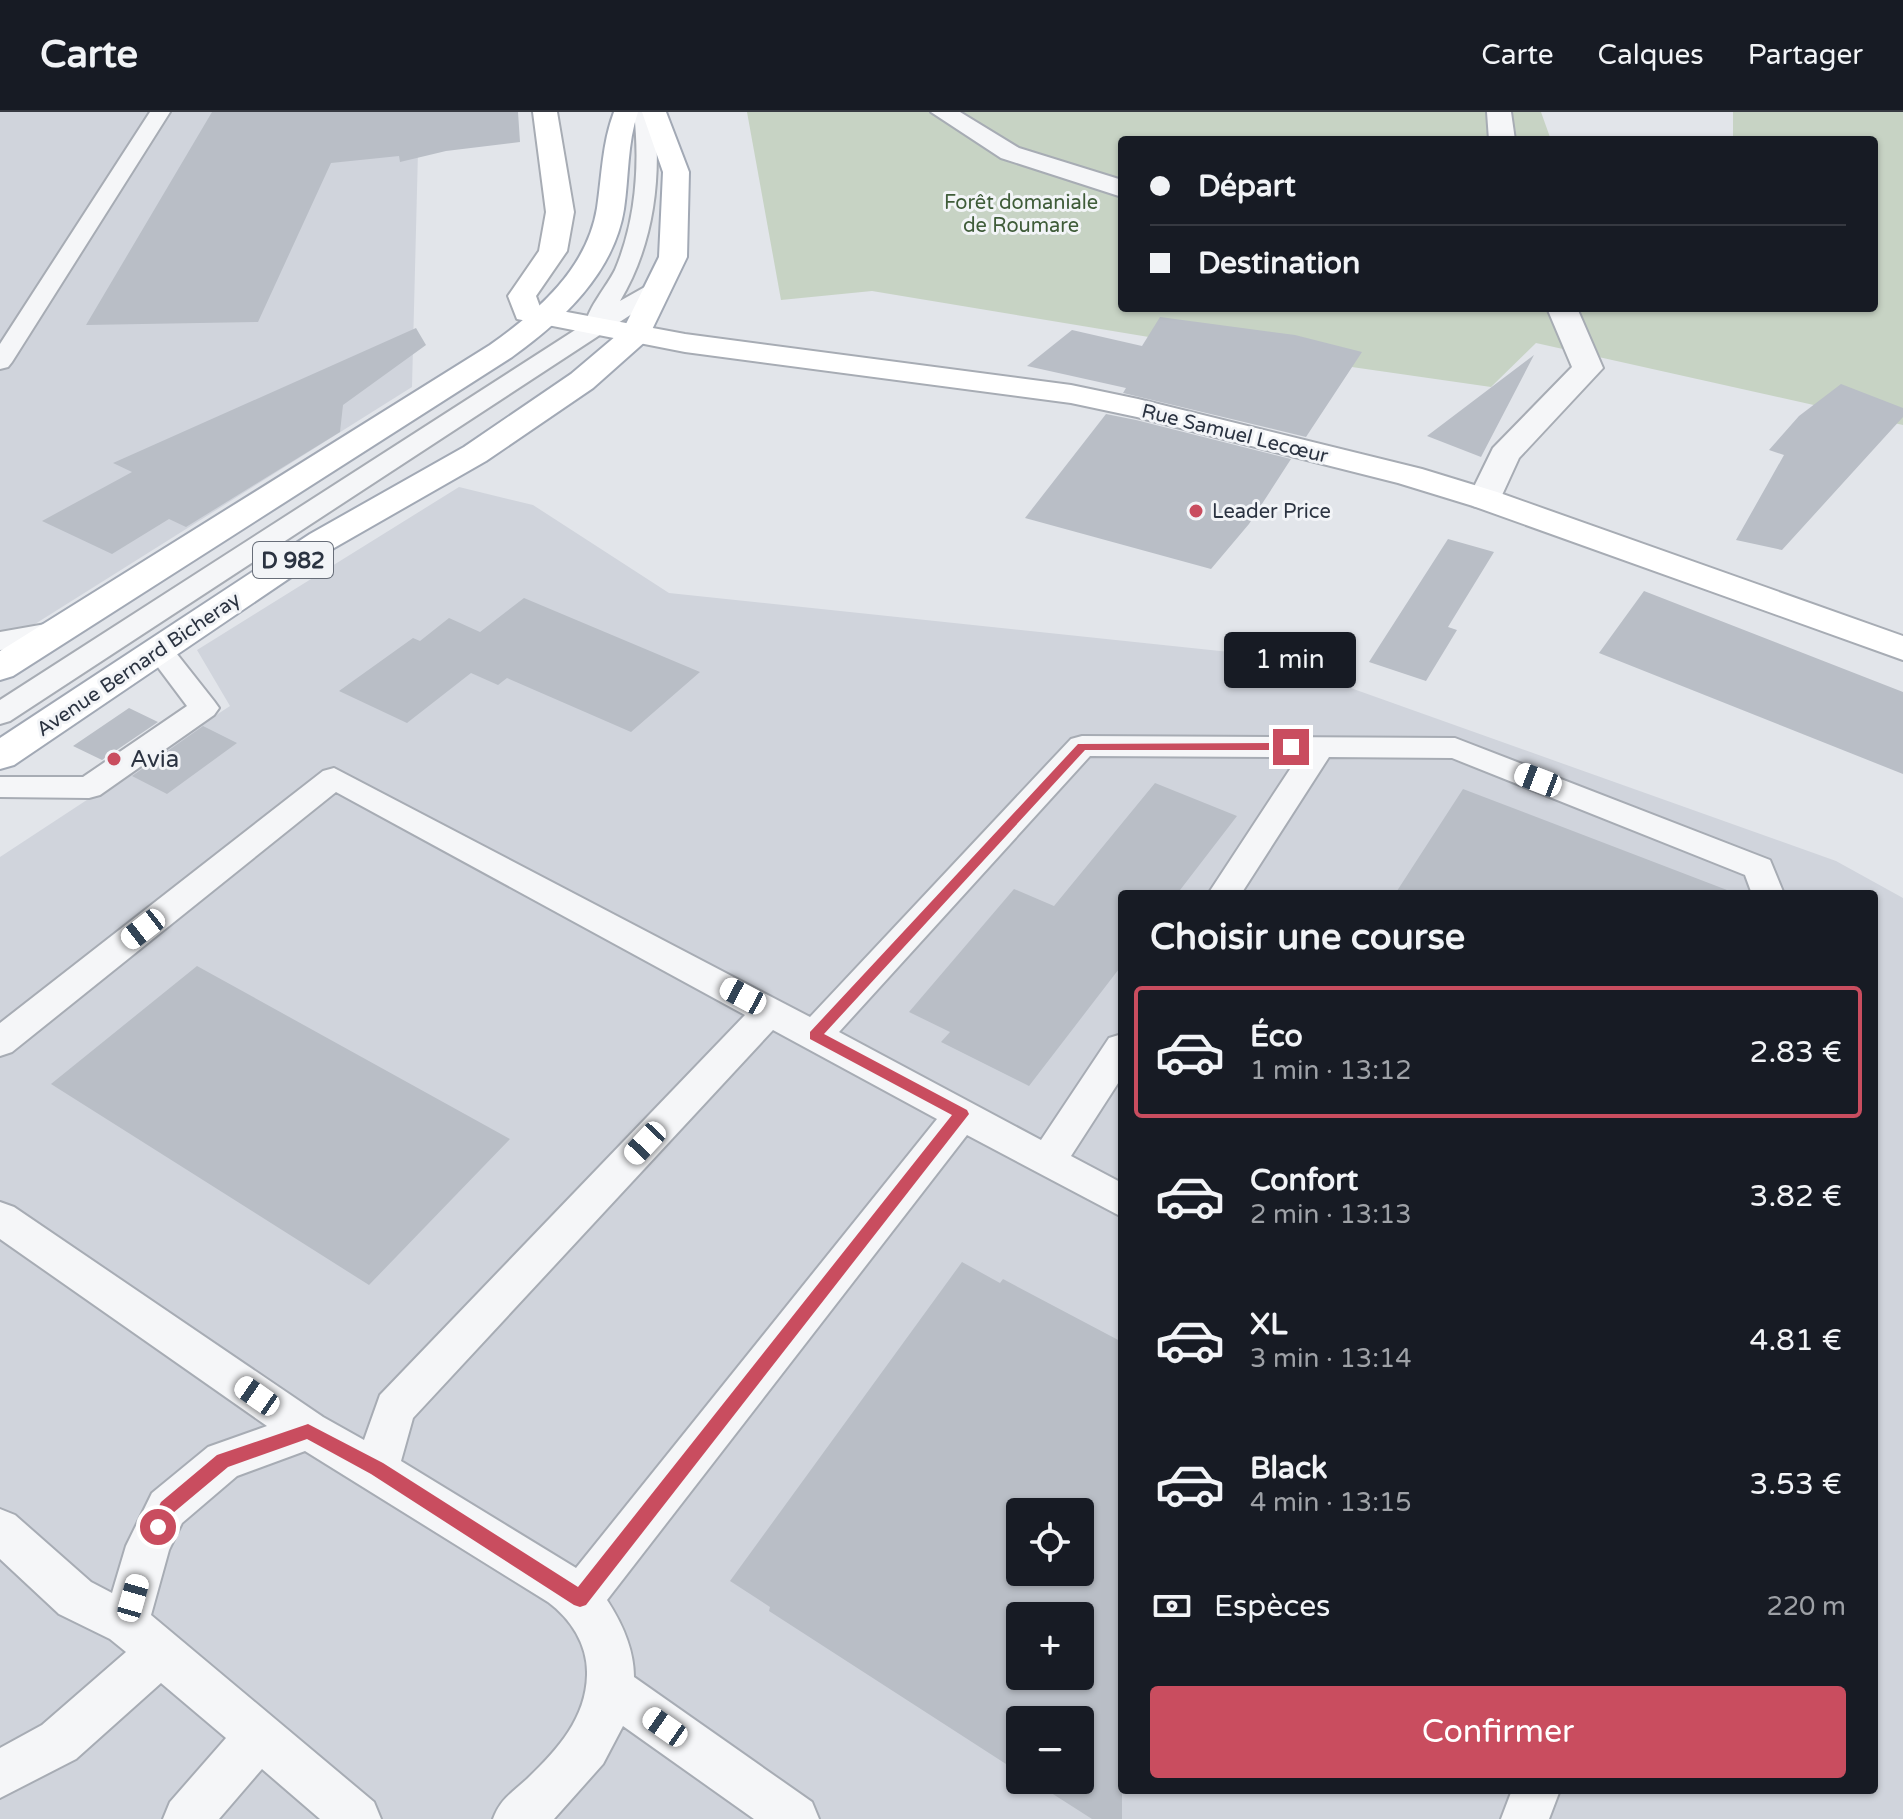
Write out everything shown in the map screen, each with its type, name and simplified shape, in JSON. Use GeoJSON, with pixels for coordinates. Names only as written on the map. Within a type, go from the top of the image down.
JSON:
{"type":"FeatureCollection","features":[{"type":"Feature","properties":{"kind":"main road"},"geometry":{"type":"LineString","coordinates":[[543,319],[527,313],[522,296],[553,251],[560,212],[545,112]]}},
{"type":"Feature","properties":{"kind":"main road","name":"D 982"},"geometry":{"type":"LineString","coordinates":[[0,668],[501,351],[543,319],[582,273],[601,244],[609,208],[616,144],[626,112]]}},
{"type":"Feature","properties":{"kind":"main road","name":"D 982"},"geometry":{"type":"LineString","coordinates":[[636,334],[673,257],[676,172],[654,112]]}},
{"type":"Feature","properties":{"kind":"main road","name":"Rue Samuel Lecœur"},"geometry":{"type":"LineString","coordinates":[[543,319],[887,371],[1071,394],[1410,476],[1485,499],[1903,649]]}},
{"type":"Feature","properties":{"kind":"main road","name":"Avenue Bernard Bicheray"},"geometry":{"type":"LineString","coordinates":[[0,756],[357,519],[475,454],[582,381],[636,334]]}},
{"type":"Feature","properties":{"kind":"street"},"geometry":{"type":"LineString","coordinates":[[943,112],[1010,153],[1118,188]]}},
{"type":"Feature","properties":{"kind":"street"},"geometry":{"type":"LineString","coordinates":[[1499,112],[1502,136]]}},
{"type":"Feature","properties":{"kind":"street"},"geometry":{"type":"LineString","coordinates":[[1485,499],[1504,455],[1588,368],[1564,312]]}},
{"type":"Feature","properties":{"kind":"lane"},"geometry":{"type":"LineString","coordinates":[[0,362],[160,112]]}},
{"type":"Feature","properties":{"kind":"lane"},"geometry":{"type":"LineString","coordinates":[[592,327],[629,263],[638,229],[647,149],[644,112]]}},
{"type":"Feature","properties":{"kind":"lane"},"geometry":{"type":"LineString","coordinates":[[0,714],[659,286]]}},
{"type":"Feature","properties":{"kind":"lane"},"geometry":{"type":"LineString","coordinates":[[0,641],[57,631]]}},
{"type":"Feature","properties":{"kind":"lane"},"geometry":{"type":"LineString","coordinates":[[0,787],[89,788],[204,708],[159,650]]}},
{"type":"Feature","properties":{"kind":"lane"},"geometry":{"type":"LineString","coordinates":[[815,1035],[1082,746],[1455,748],[1759,868],[1767,890]]}},
{"type":"Feature","properties":{"kind":"lane"},"geometry":{"type":"LineString","coordinates":[[1227,890],[1320,747]]}},
{"type":"Feature","properties":{"kind":"lane"},"geometry":{"type":"LineString","coordinates":[[0,1042],[334,778],[1118,1199]]}},
{"type":"Feature","properties":{"kind":"lane"},"geometry":{"type":"LineString","coordinates":[[377,1469],[395,1408],[770,1011]]}},
{"type":"Feature","properties":{"kind":"lane"},"geometry":{"type":"LineString","coordinates":[[1048,1160],[1118,1054]]}},
{"type":"Feature","properties":{"kind":"lane"},"geometry":{"type":"LineString","coordinates":[[580,1599],[962,1114]]}},
{"type":"Feature","properties":{"kind":"lane"},"geometry":{"type":"LineString","coordinates":[[0,1218],[308,1431],[377,1469],[580,1599],[609,1647],[613,1690],[589,1749],[553,1790],[517,1819]]}},
{"type":"Feature","properties":{"kind":"lane"},"geometry":{"type":"LineString","coordinates":[[126,1623],[148,1546],[167,1508],[223,1461],[308,1431]]}},
{"type":"Feature","properties":{"kind":"lane"},"geometry":{"type":"LineString","coordinates":[[0,1530],[75,1598],[126,1623],[357,1819]]}},
{"type":"Feature","properties":{"kind":"lane"},"geometry":{"type":"LineString","coordinates":[[0,1774],[59,1742],[160,1653]]}},
{"type":"Feature","properties":{"kind":"lane"},"geometry":{"type":"LineString","coordinates":[[613,1690],[795,1819]]}},
{"type":"Feature","properties":{"kind":"lane"},"geometry":{"type":"LineString","coordinates":[[187,1819],[258,1737]]}},
{"type":"Feature","properties":{"kind":"lane"},"geometry":{"type":"LineString","coordinates":[[1525,1819],[1534,1794]]}},
{"type":"Feature","properties":{"kind":"shaded area"},"geometry":{"type":"Polygon","coordinates":[[[0,112],[419,112],[412,387],[0,646],[0,112]]]}},
{"type":"Feature","properties":{"kind":"shaded area"},"geometry":{"type":"Polygon","coordinates":[[[459,487],[533,505],[669,593],[1258,655],[1836,861],[1903,898],[1903,1819],[0,1819],[0,857],[230,706],[197,650],[459,487]]]}},
{"type":"Feature","properties":{"kind":"green space","name":"Forêt domaniale de Roumare"},"geometry":{"type":"Polygon","coordinates":[[[747,112],[1541,112],[1550,136],[1118,136],[1118,312],[1878,312],[1878,136],[1733,136],[1733,112],[1903,112],[1903,425],[1536,343],[1491,387],[1179,342],[872,291],[781,300],[747,112]]]}},
{"type":"Feature","properties":{"kind":"building"},"geometry":{"type":"Polygon","coordinates":[[[212,112],[518,112],[520,142],[446,151],[400,162],[399,156],[331,163],[258,322],[86,325],[212,112]]]}},
{"type":"Feature","properties":{"kind":"building"},"geometry":{"type":"Polygon","coordinates":[[[1160,317],[1295,335],[1362,352],[1306,437],[1123,393],[1126,388],[1027,366],[1072,330],[1142,346],[1160,317]]]}},
{"type":"Feature","properties":{"kind":"building"},"geometry":{"type":"Polygon","coordinates":[[[416,328],[426,345],[343,405],[340,432],[186,527],[169,519],[112,554],[42,521],[132,472],[113,463],[416,328]]]}},
{"type":"Feature","properties":{"kind":"building"},"geometry":{"type":"Polygon","coordinates":[[[1534,355],[1481,457],[1427,436],[1534,355]]]}},
{"type":"Feature","properties":{"kind":"building"},"geometry":{"type":"Polygon","coordinates":[[[1841,384],[1903,408],[1903,417],[1782,550],[1736,540],[1784,455],[1769,450],[1799,416],[1841,384]]]}},
{"type":"Feature","properties":{"kind":"building","name":"Leader Price"},"geometry":{"type":"Polygon","coordinates":[[[1106,414],[1291,459],[1249,524],[1211,569],[1025,518],[1106,414]]]}},
{"type":"Feature","properties":{"kind":"building"},"geometry":{"type":"Polygon","coordinates":[[[1448,539],[1494,552],[1448,627],[1457,630],[1426,681],[1369,662],[1448,539]]]}},
{"type":"Feature","properties":{"kind":"building"},"geometry":{"type":"Polygon","coordinates":[[[1644,591],[1903,692],[1903,774],[1599,653],[1644,591]]]}},
{"type":"Feature","properties":{"kind":"building"},"geometry":{"type":"Polygon","coordinates":[[[524,598],[700,672],[631,732],[507,678],[498,685],[471,673],[407,723],[339,691],[413,638],[420,641],[449,618],[480,632],[524,598]]]}},
{"type":"Feature","properties":{"kind":"building"},"geometry":{"type":"Polygon","coordinates":[[[129,708],[158,722],[102,760],[73,746],[129,708]]]}},
{"type":"Feature","properties":{"kind":"building"},"geometry":{"type":"Polygon","coordinates":[[[203,726],[237,743],[167,794],[132,776],[203,726]]]}},
{"type":"Feature","properties":{"kind":"building"},"geometry":{"type":"Polygon","coordinates":[[[1155,783],[1237,816],[1180,890],[1118,890],[1118,970],[1029,1086],[941,1042],[950,1032],[909,1012],[1014,889],[1054,906],[1155,783]]]}},
{"type":"Feature","properties":{"kind":"building"},"geometry":{"type":"Polygon","coordinates":[[[1463,789],[1727,890],[1398,890],[1463,789]]]}},
{"type":"Feature","properties":{"kind":"building"},"geometry":{"type":"Polygon","coordinates":[[[197,966],[510,1139],[369,1285],[51,1084],[197,966]]]}},
{"type":"Feature","properties":{"kind":"building"},"geometry":{"type":"Polygon","coordinates":[[[962,1262],[1000,1283],[1003,1279],[1118,1340],[1118,1794],[1122,1794],[1122,1819],[1092,1819],[1053,1794],[1094,1794],[1094,1706],[1006,1706],[1006,1764],[769,1611],[770,1607],[730,1581],[962,1262]]]}},
{"type":"Feature","properties":{"kind":"place","name":"Leader Price"},"geometry":{"type":"Point","coordinates":[1196,511]}},
{"type":"Feature","properties":{"kind":"place","name":"Avia"},"geometry":{"type":"Point","coordinates":[114,759]}},
{"type":"Feature","properties":{"kind":"route"},"geometry":{"type":"LineString","coordinates":[[158,1527],[167,1508],[223,1461],[308,1431],[377,1469],[580,1599],[962,1114],[815,1035],[1082,746],[1291,747]]}}]}
